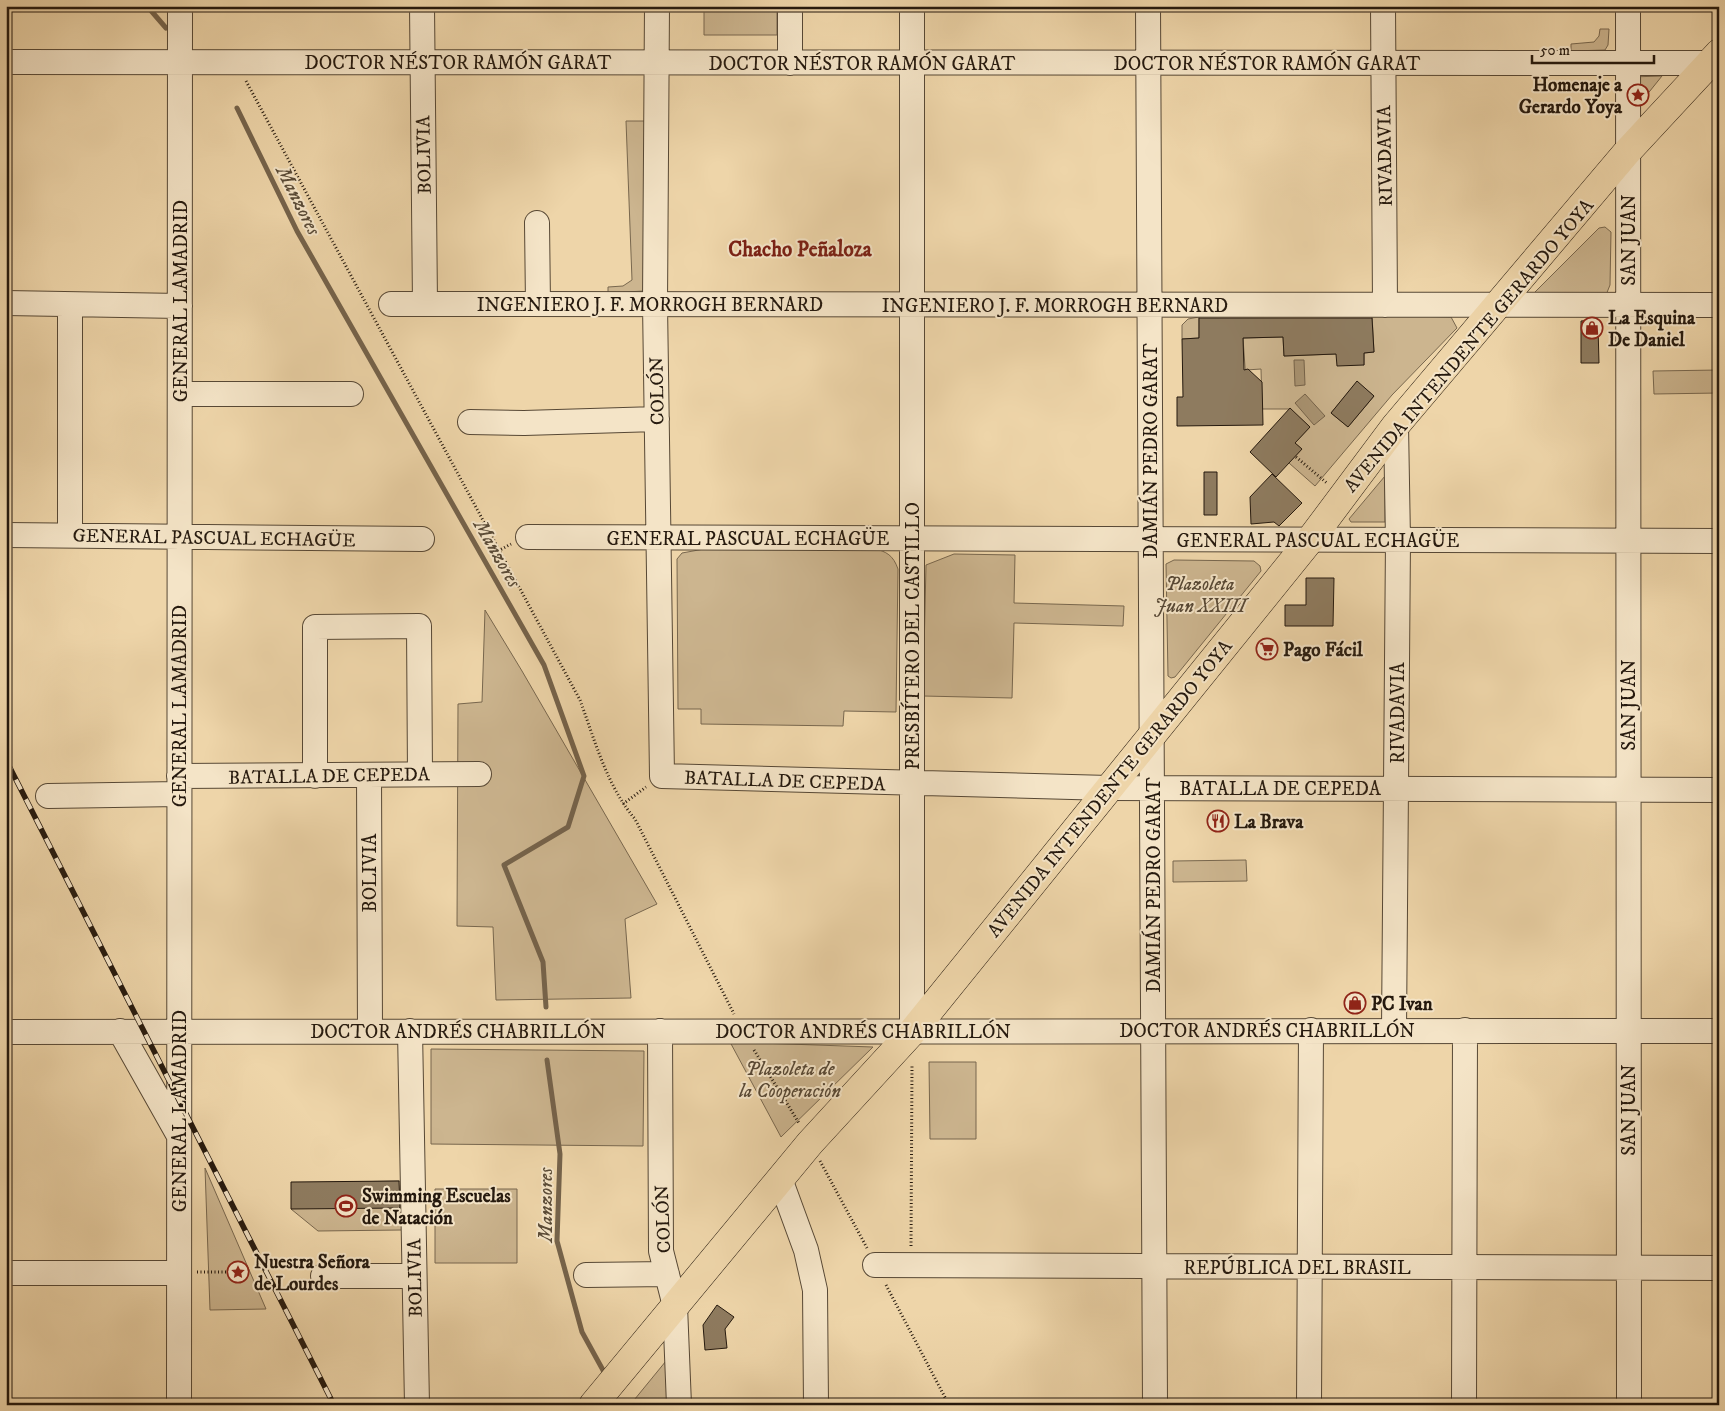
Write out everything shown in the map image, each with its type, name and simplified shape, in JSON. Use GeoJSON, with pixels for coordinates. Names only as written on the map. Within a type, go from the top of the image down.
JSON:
{"type":"FeatureCollection","features":[{"type":"Feature","properties":{"kind":"main road","name":"AVENIDA INTENDENTE GERARDO YOYA"},"geometry":{"type":"LineString","coordinates":[[593,1405],[810,1143],[912,1032],[1310,540],[1396,425],[1628,152],[1716,60]]}},
{"type":"Feature","properties":{"kind":"street","name":"GENERAL LAMADRID"},"geometry":{"type":"LineString","coordinates":[[179,1405],[180,6]]}},
{"type":"Feature","properties":{"kind":"street","name":"BOLIVIA"},"geometry":{"type":"LineString","coordinates":[[422,6],[426,304]]}},
{"type":"Feature","properties":{"kind":"street","name":"COLÓN"},"geometry":{"type":"LineString","coordinates":[[657,6],[655,304],[662,776]]}},
{"type":"Feature","properties":{"kind":"street"},"geometry":{"type":"LineString","coordinates":[[790,6],[790,63]]}},
{"type":"Feature","properties":{"kind":"street","name":"PRESBÍTERO DEL CASTILLO"},"geometry":{"type":"LineString","coordinates":[[912,6],[912,1032]]}},
{"type":"Feature","properties":{"kind":"street","name":"DAMIÁN PEDRO GARAT"},"geometry":{"type":"LineString","coordinates":[[1148,6],[1155,1405]]}},
{"type":"Feature","properties":{"kind":"street","name":"RIVADAVIA"},"geometry":{"type":"LineString","coordinates":[[1383,6],[1385,305]]}},
{"type":"Feature","properties":{"kind":"street","name":"SAN JUAN"},"geometry":{"type":"LineString","coordinates":[[1628,6],[1629,1405]]}},
{"type":"Feature","properties":{"kind":"street","name":"DOCTOR NÉSTOR RAMÓN GARAT"},"geometry":{"type":"LineString","coordinates":[[6,62],[912,64],[1627,63],[1716,60]]}},
{"type":"Feature","properties":{"kind":"street"},"geometry":{"type":"LineString","coordinates":[[537,223],[538,304]]}},
{"type":"Feature","properties":{"kind":"street"},"geometry":{"type":"LineString","coordinates":[[6,304],[180,306]]}},
{"type":"Feature","properties":{"kind":"street","name":"INGENIERO J. F. MORROGH BERNARD"},"geometry":{"type":"LineString","coordinates":[[391,304],[1719,305]]}},
{"type":"Feature","properties":{"kind":"street"},"geometry":{"type":"LineString","coordinates":[[70,306],[70,535]]}},
{"type":"Feature","properties":{"kind":"street"},"geometry":{"type":"LineString","coordinates":[[180,394],[351,394]]}},
{"type":"Feature","properties":{"kind":"street"},"geometry":{"type":"LineString","coordinates":[[470,422],[524,423],[656,419]]}},
{"type":"Feature","properties":{"kind":"street","name":"RIVADAVIA"},"geometry":{"type":"LineString","coordinates":[[1394,1030],[1398,540],[1396,425]]}},
{"type":"Feature","properties":{"kind":"street","name":"GENERAL PASCUAL ECHAGÜE"},"geometry":{"type":"LineString","coordinates":[[6,534],[422,539]]}},
{"type":"Feature","properties":{"kind":"street","name":"GENERAL PASCUAL ECHAGÜE"},"geometry":{"type":"LineString","coordinates":[[528,537],[1719,541]]}},
{"type":"Feature","properties":{"kind":"street"},"geometry":{"type":"LineString","coordinates":[[315,776],[315,627],[419,626],[420,774]]}},
{"type":"Feature","properties":{"kind":"street","name":"BATALLA DE CEPEDA"},"geometry":{"type":"LineString","coordinates":[[48,796],[315,776],[479,774]]}},
{"type":"Feature","properties":{"kind":"street","name":"BOLIVIA"},"geometry":{"type":"LineString","coordinates":[[369,775],[370,1032]]}},
{"type":"Feature","properties":{"kind":"street","name":"BATALLA DE CEPEDA"},"geometry":{"type":"LineString","coordinates":[[662,776],[1109,788],[1719,790]]}},
{"type":"Feature","properties":{"kind":"street"},"geometry":{"type":"LineString","coordinates":[[1309,1405],[1311,1030]]}},
{"type":"Feature","properties":{"kind":"street"},"geometry":{"type":"LineString","coordinates":[[1464,1405],[1465,1030]]}},
{"type":"Feature","properties":{"kind":"street"},"geometry":{"type":"LineString","coordinates":[[120,1031],[178,1135]]}},
{"type":"Feature","properties":{"kind":"street","name":"BOLIVIA"},"geometry":{"type":"LineString","coordinates":[[410,1031],[417,1405]]}},
{"type":"Feature","properties":{"kind":"street","name":"COLÓN"},"geometry":{"type":"LineString","coordinates":[[660,1031],[661,1251],[675,1306],[679,1405]]}},
{"type":"Feature","properties":{"kind":"street","name":"DOCTOR ANDRÉS CHABRILLÓN"},"geometry":{"type":"LineString","coordinates":[[6,1032],[1719,1031]]}},
{"type":"Feature","properties":{"kind":"street"},"geometry":{"type":"LineString","coordinates":[[780,1179],[806,1250],[816,1290],[816,1405]]}},
{"type":"Feature","properties":{"kind":"street","name":"REPÚBLICA DEL BRASIL"},"geometry":{"type":"LineString","coordinates":[[875,1265],[1719,1268]]}},
{"type":"Feature","properties":{"kind":"street"},"geometry":{"type":"LineString","coordinates":[[6,1272],[179,1272]]}},
{"type":"Feature","properties":{"kind":"street"},"geometry":{"type":"LineString","coordinates":[[586,1275],[666,1274]]}},
{"type":"Feature","properties":{"kind":"street"},"geometry":{"type":"LineString","coordinates":[[323,1276],[414,1276]]}},
{"type":"Feature","properties":{"kind":"path"},"geometry":{"type":"LineString","coordinates":[[237,62],[580,700],[611,783],[623,804],[636,819],[742,1031],[810,1143],[949,1405]]}},
{"type":"Feature","properties":{"kind":"path"},"geometry":{"type":"LineString","coordinates":[[1296,457],[1343,496]]}},
{"type":"Feature","properties":{"kind":"path"},"geometry":{"type":"LineString","coordinates":[[623,804],[662,776]]}},
{"type":"Feature","properties":{"kind":"path"},"geometry":{"type":"LineString","coordinates":[[911,1265],[912,1032]]}},
{"type":"Feature","properties":{"kind":"path"},"geometry":{"type":"LineString","coordinates":[[179,1272],[238,1272]]}},
{"type":"Feature","properties":{"kind":"green space"},"geometry":{"type":"Polygon","coordinates":[[[777,6],[777,35],[704,35],[704,7],[777,6]]]}},
{"type":"Feature","properties":{"kind":"green space"},"geometry":{"type":"Polygon","coordinates":[[[1600,29],[1609,29],[1608,45],[1605,50],[1571,51],[1571,44],[1594,42],[1599,36],[1600,29]]]}},
{"type":"Feature","properties":{"kind":"green space"},"geometry":{"type":"Polygon","coordinates":[[[1662,76],[1629,117],[1630,77],[1662,76]]]}},
{"type":"Feature","properties":{"kind":"green space"},"geometry":{"type":"Polygon","coordinates":[[[626,121],[649,121],[644,291],[608,293],[608,287],[623,286],[632,280],[626,121]]]}},
{"type":"Feature","properties":{"kind":"green space"},"geometry":{"type":"Polygon","coordinates":[[[1605,227],[1611,232],[1610,285],[1606,295],[1531,296],[1599,228],[1605,227]]]}},
{"type":"Feature","properties":{"kind":"green space"},"geometry":{"type":"Polygon","coordinates":[[[1372,315],[1451,317],[1457,328],[1392,395],[1315,486],[1289,463],[1302,449],[1295,443],[1310,427],[1290,409],[1262,409],[1261,369],[1246,370],[1247,396],[1243,338],[1283,337],[1284,356],[1336,354],[1364,365],[1364,353],[1374,352],[1372,315]],[[1357,382],[1331,413],[1348,427],[1374,396],[1357,382]]]}},
{"type":"Feature","properties":{"kind":"green space"},"geometry":{"type":"Polygon","coordinates":[[[1199,317],[1199,338],[1182,339],[1182,325],[1188,319],[1199,317]]]}},
{"type":"Feature","properties":{"kind":"green space"},"geometry":{"type":"Polygon","coordinates":[[[1719,370],[1719,393],[1654,394],[1653,371],[1719,370]]]}},
{"type":"Feature","properties":{"kind":"green space"},"geometry":{"type":"Polygon","coordinates":[[[1385,476],[1385,522],[1351,522],[1349,519],[1385,476]]]}},
{"type":"Feature","properties":{"kind":"green space"},"geometry":{"type":"Polygon","coordinates":[[[873,548],[889,555],[894,560],[898,569],[896,712],[844,711],[843,726],[701,724],[701,709],[678,709],[677,559],[682,553],[704,549],[873,548]]]}},
{"type":"Feature","properties":{"kind":"green space"},"geometry":{"type":"Polygon","coordinates":[[[954,554],[1015,555],[1014,603],[1124,606],[1123,626],[1014,623],[1012,698],[923,696],[926,565],[954,554]]]}},
{"type":"Feature","properties":{"kind":"green space","name":"Plazoleta Juan XXIII"},"geometry":{"type":"Polygon","coordinates":[[[1174,560],[1254,561],[1260,566],[1261,571],[1175,677],[1171,678],[1168,676],[1166,564],[1174,560]]]}},
{"type":"Feature","properties":{"kind":"green space"},"geometry":{"type":"Polygon","coordinates":[[[485,610],[657,904],[625,919],[631,998],[496,1000],[493,927],[457,926],[458,704],[482,702],[485,610]]]}},
{"type":"Feature","properties":{"kind":"green space"},"geometry":{"type":"Polygon","coordinates":[[[1246,860],[1247,881],[1173,882],[1173,861],[1246,860]]]}},
{"type":"Feature","properties":{"kind":"green space","name":"Plazoleta de la Cooperación"},"geometry":{"type":"Polygon","coordinates":[[[730,1042],[873,1047],[781,1137],[730,1042]]]}},
{"type":"Feature","properties":{"kind":"green space"},"geometry":{"type":"Polygon","coordinates":[[[431,1049],[644,1051],[643,1146],[431,1144],[431,1049]]]}},
{"type":"Feature","properties":{"kind":"green space"},"geometry":{"type":"Polygon","coordinates":[[[929,1062],[976,1062],[976,1139],[930,1139],[929,1062]]]}},
{"type":"Feature","properties":{"kind":"green space"},"geometry":{"type":"Polygon","coordinates":[[[205,1168],[266,1309],[210,1310],[205,1168]]]}},
{"type":"Feature","properties":{"kind":"green space","name":"Swimming Escuelas de Natación"},"geometry":{"type":"Polygon","coordinates":[[[401,1181],[402,1230],[318,1231],[291,1209],[342,1182],[401,1181]]]}},
{"type":"Feature","properties":{"kind":"green space"},"geometry":{"type":"Polygon","coordinates":[[[435,1189],[517,1189],[517,1263],[435,1263],[435,1189]]]}},
{"type":"Feature","properties":{"kind":"green space"},"geometry":{"type":"Polygon","coordinates":[[[675,1350],[676,1405],[630,1405],[675,1350]]]}},
{"type":"Feature","properties":{"kind":"shaded area"},"geometry":{"type":"Polygon","coordinates":[[[1294,360],[1304,360],[1305,385],[1295,386],[1294,360]]]}},
{"type":"Feature","properties":{"kind":"shaded area"},"geometry":{"type":"Polygon","coordinates":[[[1305,394],[1325,416],[1314,425],[1295,403],[1305,394]]]}},
{"type":"Feature","properties":{"kind":"building"},"geometry":{"type":"Polygon","coordinates":[[[1199,318],[1372,318],[1374,352],[1364,353],[1364,365],[1337,366],[1336,354],[1284,356],[1283,337],[1243,338],[1244,370],[1248,369],[1262,382],[1263,425],[1177,426],[1177,397],[1183,397],[1182,339],[1199,338],[1199,318]]]}},
{"type":"Feature","properties":{"kind":"building"},"geometry":{"type":"Polygon","coordinates":[[[1593,320],[1598,327],[1599,363],[1581,363],[1581,321],[1593,320]]]}},
{"type":"Feature","properties":{"kind":"building"},"geometry":{"type":"Polygon","coordinates":[[[1357,381],[1374,396],[1348,427],[1331,413],[1357,381]]]}},
{"type":"Feature","properties":{"kind":"building"},"geometry":{"type":"Polygon","coordinates":[[[1290,408],[1310,427],[1295,443],[1302,449],[1276,477],[1250,452],[1290,408]]]}},
{"type":"Feature","properties":{"kind":"building"},"geometry":{"type":"Polygon","coordinates":[[[1204,472],[1217,472],[1217,515],[1204,515],[1204,472]]]}},
{"type":"Feature","properties":{"kind":"building"},"geometry":{"type":"Polygon","coordinates":[[[1272,474],[1302,503],[1279,526],[1274,522],[1251,524],[1250,497],[1272,474]]]}},
{"type":"Feature","properties":{"kind":"building"},"geometry":{"type":"Polygon","coordinates":[[[1306,578],[1334,578],[1333,626],[1285,626],[1285,605],[1306,605],[1306,578]]]}},
{"type":"Feature","properties":{"kind":"building"},"geometry":{"type":"Polygon","coordinates":[[[399,1181],[400,1208],[291,1209],[291,1182],[399,1181]]]}},
{"type":"Feature","properties":{"kind":"building"},"geometry":{"type":"Polygon","coordinates":[[[717,1305],[734,1317],[725,1329],[727,1348],[705,1350],[703,1325],[717,1305]]]}},
{"type":"Feature","properties":{"kind":"waterway","name":"Manzores"},"geometry":{"type":"LineString","coordinates":[[147,6],[166,28]]}},
{"type":"Feature","properties":{"kind":"waterway","name":"Manzores"},"geometry":{"type":"LineString","coordinates":[[237,108],[297,231],[544,665],[584,776],[568,827],[504,865],[543,962],[546,1007]]}},
{"type":"Feature","properties":{"kind":"waterway","name":"Manzores"},"geometry":{"type":"LineString","coordinates":[[547,1060],[560,1154],[557,1241],[582,1332],[604,1372]]}},
{"type":"Feature","properties":{"kind":"railway"},"geometry":{"type":"LineString","coordinates":[[6,760],[334,1405]]}},
{"type":"Feature","properties":{"kind":"place","name":"Homenaje a Gerardo Yoya"},"geometry":{"type":"Point","coordinates":[1638,95]}},
{"type":"Feature","properties":{"kind":"place","name":"La Esquina De Daniel"},"geometry":{"type":"Point","coordinates":[1592,328]}},
{"type":"Feature","properties":{"kind":"place","name":"Pago Fácil"},"geometry":{"type":"Point","coordinates":[1267,649]}},
{"type":"Feature","properties":{"kind":"place","name":"La Brava"},"geometry":{"type":"Point","coordinates":[1218,821]}},
{"type":"Feature","properties":{"kind":"place","name":"PC Ivan"},"geometry":{"type":"Point","coordinates":[1355,1003]}},
{"type":"Feature","properties":{"kind":"place","name":"Swimming Escuelas de Natación"},"geometry":{"type":"Point","coordinates":[346,1206]}},
{"type":"Feature","properties":{"kind":"place","name":"Nuestra Señora de Lourdes"},"geometry":{"type":"Point","coordinates":[238,1272]}},
{"type":"Feature","properties":{"kind":"district","name":"Chacho Peñaloza"},"geometry":{"type":"Point","coordinates":[800,249]}}]}
